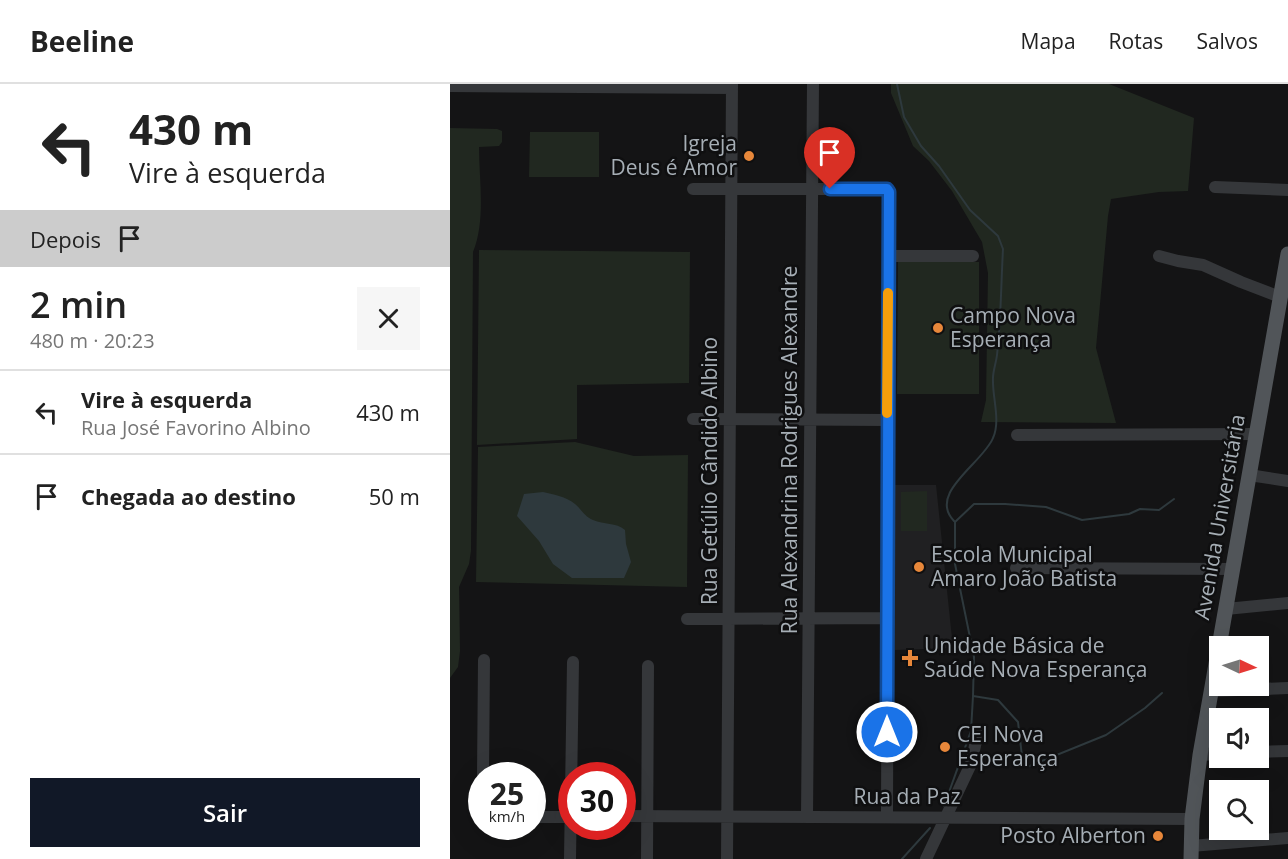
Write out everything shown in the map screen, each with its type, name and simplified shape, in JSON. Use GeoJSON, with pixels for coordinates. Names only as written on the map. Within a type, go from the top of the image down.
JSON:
{"type":"FeatureCollection","features":[{"type":"Feature","properties":{"kind":"main road","name":"Avenida Universitária"},"geometry":{"type":"LineString","coordinates":[[1221,636],[1256,434],[1282,318],[1281,297],[1288,254]]}},
{"type":"Feature","properties":{"kind":"main road","name":"Avenida Universitária"},"geometry":{"type":"LineString","coordinates":[[1191,852],[1192,819],[1210,696]]}},
{"type":"Feature","properties":{"kind":"street","name":"Rua Alexandrina Rodrigues Alexandre"},"geometry":{"type":"LineString","coordinates":[[807,817],[813,84]]}},
{"type":"Feature","properties":{"kind":"street"},"geometry":{"type":"LineString","coordinates":[[450,86],[732,86]]}},
{"type":"Feature","properties":{"kind":"street","name":"Rua Getúlio Cândido Albino"},"geometry":{"type":"LineString","coordinates":[[727,859],[732,86]]}},
{"type":"Feature","properties":{"kind":"street"},"geometry":{"type":"LineString","coordinates":[[1215,187],[1287,186]]}},
{"type":"Feature","properties":{"kind":"street"},"geometry":{"type":"LineString","coordinates":[[693,189],[887,189],[889,192],[886,817]]}},
{"type":"Feature","properties":{"kind":"street"},"geometry":{"type":"LineString","coordinates":[[888,256],[973,256]]}},
{"type":"Feature","properties":{"kind":"street"},"geometry":{"type":"LineString","coordinates":[[1159,256],[1203,265],[1281,297]]}},
{"type":"Feature","properties":{"kind":"street"},"geometry":{"type":"LineString","coordinates":[[693,419],[887,420]]}},
{"type":"Feature","properties":{"kind":"street"},"geometry":{"type":"LineString","coordinates":[[1017,435],[1256,434]]}},
{"type":"Feature","properties":{"kind":"street"},"geometry":{"type":"LineString","coordinates":[[1249,475],[1288,481]]}},
{"type":"Feature","properties":{"kind":"street"},"geometry":{"type":"LineString","coordinates":[[1016,568],[1233,569]]}},
{"type":"Feature","properties":{"kind":"street"},"geometry":{"type":"LineString","coordinates":[[1226,609],[1288,603]]}},
{"type":"Feature","properties":{"kind":"street"},"geometry":{"type":"LineString","coordinates":[[687,619],[887,618]]}},
{"type":"Feature","properties":{"kind":"street"},"geometry":{"type":"LineString","coordinates":[[483,762],[484,660]]}},
{"type":"Feature","properties":{"kind":"street"},"geometry":{"type":"LineString","coordinates":[[572,762],[573,662]]}},
{"type":"Feature","properties":{"kind":"street"},"geometry":{"type":"LineString","coordinates":[[647,859],[648,666]]}},
{"type":"Feature","properties":{"kind":"street"},"geometry":{"type":"LineString","coordinates":[[1269,689],[1288,688]]}},
{"type":"Feature","properties":{"kind":"street"},"geometry":{"type":"LineString","coordinates":[[926,859],[971,764],[978,732]]}},
{"type":"Feature","properties":{"kind":"street"},"geometry":{"type":"LineString","coordinates":[[1269,752],[1288,751]]}},
{"type":"Feature","properties":{"kind":"street"},"geometry":{"type":"LineString","coordinates":[[1200,755],[1209,755]]}},
{"type":"Feature","properties":{"kind":"street","name":"Rua da Paz"},"geometry":{"type":"LineString","coordinates":[[636,816],[1192,819]]}},
{"type":"Feature","properties":{"kind":"street"},"geometry":{"type":"LineString","coordinates":[[1191,852],[1288,838]]}},
{"type":"Feature","properties":{"kind":"street"},"geometry":{"type":"LineString","coordinates":[[570,840],[570,859]]}},
{"type":"Feature","properties":{"kind":"shaded area"},"geometry":{"type":"Polygon","coordinates":[[[891,84],[1109,84],[1194,118],[1188,191],[1159,192],[1111,199],[1096,348],[1116,423],[981,422],[986,400],[988,273],[982,242],[952,191],[929,161],[913,146],[891,93],[891,84]]]}},
{"type":"Feature","properties":{"kind":"shaded area"},"geometry":{"type":"Polygon","coordinates":[[[450,128],[497,129],[502,131],[502,142],[499,146],[479,147],[481,213],[473,252],[471,551],[469,564],[459,587],[458,667],[450,678],[450,128]]]}},
{"type":"Feature","properties":{"kind":"shaded area"},"geometry":{"type":"Polygon","coordinates":[[[530,132],[599,132],[599,177],[529,177],[530,132]]]}},
{"type":"Feature","properties":{"kind":"shaded area"},"geometry":{"type":"Polygon","coordinates":[[[479,250],[690,252],[689,383],[577,385],[577,439],[477,445],[479,250]]]}},
{"type":"Feature","properties":{"kind":"shaded area","name":"Campo Nova Esperança"},"geometry":{"type":"Polygon","coordinates":[[[898,261],[979,262],[979,394],[897,394],[898,261]]]}},
{"type":"Feature","properties":{"kind":"shaded area"},"geometry":{"type":"Polygon","coordinates":[[[575,442],[634,456],[688,455],[687,587],[476,582],[478,447],[575,442]]]}},
{"type":"Feature","properties":{"kind":"shaded area","name":"Escola Municipal Amaro João Batista"},"geometry":{"type":"Polygon","coordinates":[[[894,485],[936,485],[953,648],[895,650],[894,485]]]}},
{"type":"Feature","properties":{"kind":"shaded area"},"geometry":{"type":"Polygon","coordinates":[[[927,491],[927,531],[901,531],[901,492],[927,491]]]}},
{"type":"Feature","properties":{"kind":"shaded area"},"geometry":{"type":"Polygon","coordinates":[[[543,492],[567,499],[593,520],[625,530],[631,562],[624,578],[572,578],[553,564],[539,541],[517,516],[524,494],[543,492]]]}},
{"type":"Feature","properties":{"kind":"waterway"},"geometry":{"type":"LineString","coordinates":[[897,84],[904,117],[921,146],[939,166],[970,210],[998,236],[1003,249],[997,355],[993,373],[995,431],[987,448],[952,489],[947,500],[948,510],[954,521]]}},
{"type":"Feature","properties":{"kind":"waterway"},"geometry":{"type":"LineString","coordinates":[[944,806],[971,731],[973,696],[974,657],[955,564],[955,522],[974,504],[1046,507],[1082,520],[1129,514],[1140,509],[1159,510],[1174,499]]}},
{"type":"Feature","properties":{"kind":"waterway"},"geometry":{"type":"LineString","coordinates":[[973,696],[998,700],[1018,722],[1023,765],[1027,767],[1106,735],[1145,708],[1162,693]]}},
{"type":"Feature","properties":{"kind":"waterway"},"geometry":{"type":"LineString","coordinates":[[902,859],[930,828]]}},
{"type":"Feature","properties":{"kind":"slow traffic"},"geometry":{"type":"LineString","coordinates":[[887,413],[888,293]]}},
{"type":"Feature","properties":{"kind":"place","name":"Igreja Deus é Amor"},"geometry":{"type":"Point","coordinates":[749,156]}},
{"type":"Feature","properties":{"kind":"place","name":"Campo Nova Esperança"},"geometry":{"type":"Point","coordinates":[938,328]}},
{"type":"Feature","properties":{"kind":"place","name":"Escola Municipal Amaro João Batista"},"geometry":{"type":"Point","coordinates":[919,567]}},
{"type":"Feature","properties":{"kind":"place","name":"Unidade Básica de Saúde Nova Esperança"},"geometry":{"type":"Point","coordinates":[910,658]}},
{"type":"Feature","properties":{"kind":"place","name":"CEI Nova Esperança"},"geometry":{"type":"Point","coordinates":[945,747]}},
{"type":"Feature","properties":{"kind":"place","name":"Posto Alberton"},"geometry":{"type":"Point","coordinates":[1158,836]}},
{"type":"Feature","properties":{"kind":"route"},"geometry":{"type":"LineString","coordinates":[[830,189],[887,189],[889,192],[887,732]]}}]}
